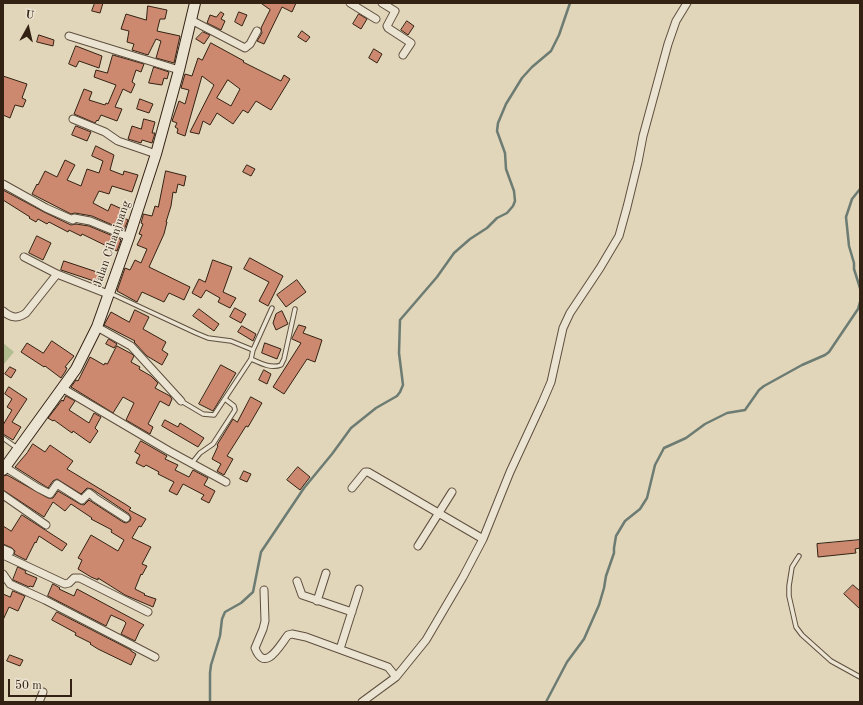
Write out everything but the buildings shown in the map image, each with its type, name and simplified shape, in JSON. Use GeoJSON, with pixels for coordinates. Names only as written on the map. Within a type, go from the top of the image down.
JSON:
{"type":"FeatureCollection","features":[{"type":"Feature","properties":{"kind":"main road","name":"Jalan Cihanjuang"},"geometry":{"type":"LineString","coordinates":[[4,469],[76,369],[97,327],[129,237],[156,154],[196,3]]}},
{"type":"Feature","properties":{"kind":"street"},"geometry":{"type":"LineString","coordinates":[[350,3],[376,19]]}},
{"type":"Feature","properties":{"kind":"street"},"geometry":{"type":"LineString","coordinates":[[382,3],[395,11],[387,26],[388,28],[411,43],[404,55]]}},
{"type":"Feature","properties":{"kind":"street"},"geometry":{"type":"LineString","coordinates":[[362,702],[396,677],[426,640],[463,577],[483,539],[510,472],[551,382],[558,349],[570,313],[619,236],[631,192],[643,136],[668,44],[676,21],[687,3]]}},
{"type":"Feature","properties":{"kind":"street"},"geometry":{"type":"LineString","coordinates":[[191,20],[245,48],[248,47],[257,31]]}},
{"type":"Feature","properties":{"kind":"street"},"geometry":{"type":"LineString","coordinates":[[69,36],[179,70]]}},
{"type":"Feature","properties":{"kind":"street"},"geometry":{"type":"LineString","coordinates":[[73,119],[105,132],[118,141],[156,154]]}},
{"type":"Feature","properties":{"kind":"street"},"geometry":{"type":"LineString","coordinates":[[3,184],[46,208],[73,220],[74,218],[90,221],[129,237]]}},
{"type":"Feature","properties":{"kind":"street"},"geometry":{"type":"LineString","coordinates":[[24,256],[57,274],[108,293]]}},
{"type":"Feature","properties":{"kind":"street"},"geometry":{"type":"LineString","coordinates":[[3,311],[11,317],[21,316],[26,313],[57,274]]}},
{"type":"Feature","properties":{"kind":"street"},"geometry":{"type":"LineString","coordinates":[[97,327],[131,346],[181,401]]}},
{"type":"Feature","properties":{"kind":"street"},"geometry":{"type":"LineString","coordinates":[[62,388],[226,482]]}},
{"type":"Feature","properties":{"kind":"street"},"geometry":{"type":"LineString","coordinates":[[4,469],[50,494],[57,484],[82,500],[89,493],[126,518]]}},
{"type":"Feature","properties":{"kind":"street"},"geometry":{"type":"LineString","coordinates":[[352,488],[365,472],[368,472],[483,539]]}},
{"type":"Feature","properties":{"kind":"street"},"geometry":{"type":"LineString","coordinates":[[418,546],[452,492]]}},
{"type":"Feature","properties":{"kind":"street"},"geometry":{"type":"LineString","coordinates":[[3,495],[46,525]]}},
{"type":"Feature","properties":{"kind":"street"},"geometry":{"type":"LineString","coordinates":[[5,552],[65,584],[70,583],[74,578],[80,578],[148,612]]}},
{"type":"Feature","properties":{"kind":"street"},"geometry":{"type":"LineString","coordinates":[[317,601],[326,573]]}},
{"type":"Feature","properties":{"kind":"street"},"geometry":{"type":"LineString","coordinates":[[3,574],[10,584],[45,600],[155,657]]}},
{"type":"Feature","properties":{"kind":"street"},"geometry":{"type":"LineString","coordinates":[[297,581],[302,595],[352,612]]}},
{"type":"Feature","properties":{"kind":"street"},"geometry":{"type":"LineString","coordinates":[[340,649],[359,589]]}},
{"type":"Feature","properties":{"kind":"street"},"geometry":{"type":"LineString","coordinates":[[264,590],[265,621],[255,648],[257,654],[262,658],[272,656],[288,635],[292,634],[306,637],[388,667],[396,677]]}},
{"type":"Feature","properties":{"kind":"street"},"geometry":{"type":"LineString","coordinates":[[39,702],[43,692]]}},
{"type":"Feature","properties":{"kind":"lane"},"geometry":{"type":"LineString","coordinates":[[108,293],[196,334],[208,338],[231,341],[253,350]]}},
{"type":"Feature","properties":{"kind":"lane"},"geometry":{"type":"LineString","coordinates":[[181,401],[203,414],[213,415],[226,399],[251,359],[253,350],[272,308]]}},
{"type":"Feature","properties":{"kind":"lane"},"geometry":{"type":"LineString","coordinates":[[251,359],[276,368],[281,365],[284,359],[295,309]]}},
{"type":"Feature","properties":{"kind":"lane"},"geometry":{"type":"LineString","coordinates":[[192,463],[200,453],[213,444],[235,410],[234,406],[226,399]]}},
{"type":"Feature","properties":{"kind":"lane"},"geometry":{"type":"LineString","coordinates":[[3,438],[18,449]]}},
{"type":"Feature","properties":{"kind":"lane"},"geometry":{"type":"LineString","coordinates":[[799,556],[792,567],[789,586],[789,596],[796,627],[802,635],[831,662],[860,677]]}},
{"type":"Feature","properties":{"kind":"green space"},"geometry":{"type":"Polygon","coordinates":[[[3,343],[14,352],[3,365],[3,343]]]}},
{"type":"Feature","properties":{"kind":"waterway"},"geometry":{"type":"LineString","coordinates":[[210,702],[211,665],[220,636],[222,619],[225,612],[241,603],[253,592],[261,552],[304,488],[351,428],[376,408],[397,396],[400,392],[403,385],[399,353],[400,320],[437,277],[454,253],[470,239],[487,228],[497,218],[507,213],[513,206],[515,201],[514,191],[506,169],[505,153],[497,131],[498,123],[506,104],[522,78],[532,67],[551,51],[559,35],[570,3]]}},
{"type":"Feature","properties":{"kind":"waterway"},"geometry":{"type":"LineString","coordinates":[[860,189],[852,199],[846,217],[849,246],[860,288]]}},
{"type":"Feature","properties":{"kind":"waterway"},"geometry":{"type":"LineString","coordinates":[[546,702],[567,662],[584,639],[599,605],[606,576],[614,553],[616,536],[625,521],[640,509],[647,498],[655,465],[664,448],[686,438],[705,424],[727,413],[745,410],[759,390],[764,386],[802,365],[825,355],[829,352],[858,309],[860,302]]}}]}
